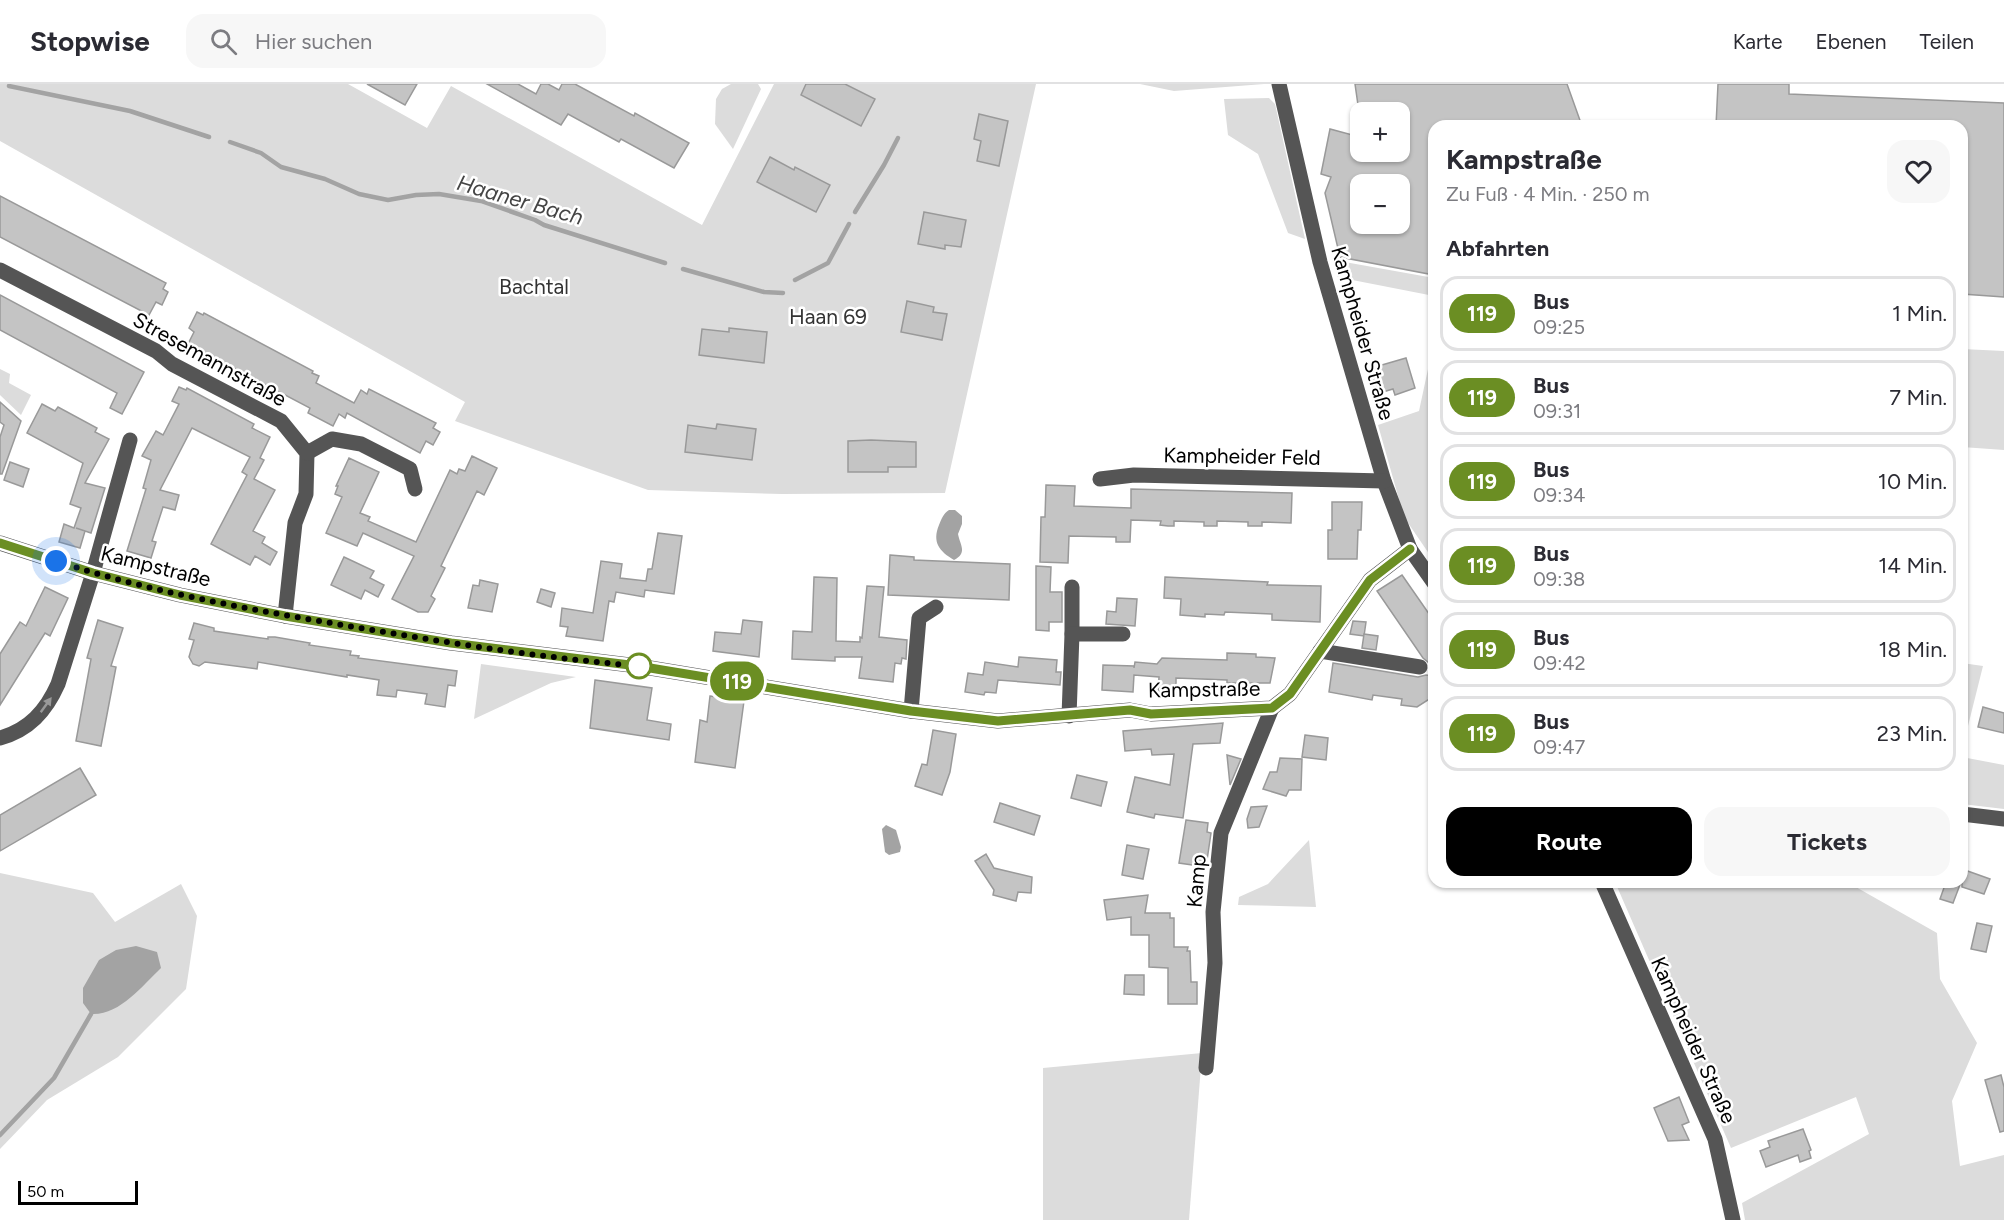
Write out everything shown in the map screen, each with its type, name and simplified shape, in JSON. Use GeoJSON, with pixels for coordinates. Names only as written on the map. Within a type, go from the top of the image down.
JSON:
{"type":"FeatureCollection","features":[{"type":"Feature","properties":{"kind":"street","name":"Kampheider Straße"},"geometry":{"type":"LineString","coordinates":[[1279,84],[1320,262],[1384,481],[1410,549],[1428,574]]}},
{"type":"Feature","properties":{"kind":"street","name":"Stresemannstraße"},"geometry":{"type":"LineString","coordinates":[[0,270],[156,351],[172,364],[281,421],[307,453]]}},
{"type":"Feature","properties":{"kind":"street"},"geometry":{"type":"LineString","coordinates":[[285,616],[295,523],[306,494],[307,453],[332,439],[361,444],[410,469],[416,489]]}},
{"type":"Feature","properties":{"kind":"street"},"geometry":{"type":"LineString","coordinates":[[0,738],[26,727],[51,701],[93,573],[130,440]]}},
{"type":"Feature","properties":{"kind":"street","name":"Kampheider Feld"},"geometry":{"type":"LineString","coordinates":[[1100,479],[1134,475],[1384,481]]}},
{"type":"Feature","properties":{"kind":"street","name":"Kampstraße"},"geometry":{"type":"LineString","coordinates":[[0,543],[93,573],[180,595],[285,616],[451,643],[638,666],[911,711],[998,721],[1130,710],[1151,714],[1272,708],[1290,694],[1370,580],[1410,549]]}},
{"type":"Feature","properties":{"kind":"street"},"geometry":{"type":"LineString","coordinates":[[1068,716],[1072,587]]}},
{"type":"Feature","properties":{"kind":"street"},"geometry":{"type":"LineString","coordinates":[[911,711],[919,618],[936,607]]}},
{"type":"Feature","properties":{"kind":"street"},"geometry":{"type":"LineString","coordinates":[[1072,634],[1123,634]]}},
{"type":"Feature","properties":{"kind":"street"},"geometry":{"type":"LineString","coordinates":[[1320,651],[1420,667]]}},
{"type":"Feature","properties":{"kind":"street","name":"Kamp"},"geometry":{"type":"LineString","coordinates":[[1206,1068],[1215,963],[1213,912],[1221,832],[1272,708]]}},
{"type":"Feature","properties":{"kind":"street"},"geometry":{"type":"LineString","coordinates":[[1968,815],[2004,819]]}},
{"type":"Feature","properties":{"kind":"street","name":"Kampheider Straße"},"geometry":{"type":"LineString","coordinates":[[1605,888],[1715,1139],[1733,1220]]}},
{"type":"Feature","properties":{"kind":"green space"},"geometry":{"type":"Polygon","coordinates":[[[0,84],[348,84],[427,128],[451,86],[702,225],[774,84],[1036,84],[945,493],[782,494],[648,490],[455,421],[465,402],[0,141],[0,84]]]}},
{"type":"Feature","properties":{"kind":"green space"},"geometry":{"type":"Polygon","coordinates":[[[731,84],[758,84],[761,89],[733,149],[715,124],[716,99],[722,89],[731,84]]]}},
{"type":"Feature","properties":{"kind":"green space"},"geometry":{"type":"Polygon","coordinates":[[[1140,84],[1264,84],[1174,91],[1140,84]]]}},
{"type":"Feature","properties":{"kind":"green space"},"geometry":{"type":"Polygon","coordinates":[[[1269,98],[1275,104],[1305,239],[1288,233],[1258,154],[1228,135],[1224,99],[1269,98]]]}},
{"type":"Feature","properties":{"kind":"green space"},"geometry":{"type":"Polygon","coordinates":[[[1339,261],[1428,277],[1428,295],[1337,277],[1339,261]]]}},
{"type":"Feature","properties":{"kind":"green space"},"geometry":{"type":"Polygon","coordinates":[[[1968,349],[2004,351],[2004,450],[1968,447],[1968,349]]]}},
{"type":"Feature","properties":{"kind":"green space"},"geometry":{"type":"Polygon","coordinates":[[[0,369],[10,374],[9,383],[31,395],[21,415],[0,395],[0,369]]]}},
{"type":"Feature","properties":{"kind":"green space"},"geometry":{"type":"Polygon","coordinates":[[[1428,369],[1428,552],[1404,517],[1378,425],[1419,411],[1428,369]]]}},
{"type":"Feature","properties":{"kind":"green space"},"geometry":{"type":"Polygon","coordinates":[[[481,664],[576,677],[551,683],[474,719],[481,664]]]}},
{"type":"Feature","properties":{"kind":"green space"},"geometry":{"type":"Polygon","coordinates":[[[1968,664],[1983,666],[1968,726],[1968,664]]]}},
{"type":"Feature","properties":{"kind":"green space"},"geometry":{"type":"Polygon","coordinates":[[[1968,758],[2004,765],[2004,809],[1968,805],[1968,758]]]}},
{"type":"Feature","properties":{"kind":"green space"},"geometry":{"type":"Polygon","coordinates":[[[1309,840],[1316,907],[1238,905],[1239,897],[1268,884],[1309,840]]]}},
{"type":"Feature","properties":{"kind":"green space"},"geometry":{"type":"Polygon","coordinates":[[[0,873],[93,893],[115,922],[181,884],[197,916],[186,989],[118,1057],[47,1100],[0,1149],[0,873]]]}},
{"type":"Feature","properties":{"kind":"green space"},"geometry":{"type":"Polygon","coordinates":[[[1618,888],[1858,888],[1937,933],[1940,979],[1977,1043],[1952,1101],[1960,1166],[2004,1155],[2004,1220],[1745,1220],[1742,1203],[1869,1134],[1856,1097],[1731,1148],[1618,888]]]}},
{"type":"Feature","properties":{"kind":"green space"},"geometry":{"type":"Polygon","coordinates":[[[1202,1053],[1189,1220],[1043,1220],[1043,1068],[1202,1053]]]}},
{"type":"Feature","properties":{"kind":"shaded area"},"geometry":{"type":"Polygon","coordinates":[[[949,510],[955,510],[962,516],[958,534],[962,552],[954,560],[938,545],[936,536],[944,515],[949,510]]]}},
{"type":"Feature","properties":{"kind":"shaded area"},"geometry":{"type":"Polygon","coordinates":[[[886,825],[896,830],[901,847],[900,852],[889,855],[885,852],[882,829],[886,825]]]}},
{"type":"Feature","properties":{"kind":"shaded area"},"geometry":{"type":"Polygon","coordinates":[[[136,946],[157,952],[161,968],[120,1005],[111,1010],[91,1014],[83,1003],[83,988],[99,960],[116,950],[136,946]]]}},
{"type":"Feature","properties":{"kind":"building"},"geometry":{"type":"Polygon","coordinates":[[[367,84],[417,84],[405,105],[367,84]]]}},
{"type":"Feature","properties":{"kind":"building"},"geometry":{"type":"Polygon","coordinates":[[[487,84],[518,84],[536,94],[541,84],[548,84],[559,90],[562,84],[575,84],[634,116],[635,113],[689,143],[674,168],[568,114],[561,125],[487,84]]]}},
{"type":"Feature","properties":{"kind":"building"},"geometry":{"type":"Polygon","coordinates":[[[806,84],[845,84],[875,99],[861,126],[801,95],[806,84]]]}},
{"type":"Feature","properties":{"kind":"building"},"geometry":{"type":"Polygon","coordinates":[[[1355,84],[1567,84],[1580,120],[1428,120],[1428,274],[1340,257],[1325,193],[1331,177],[1321,174],[1330,129],[1350,134],[1350,162],[1410,162],[1410,102],[1358,102],[1355,84]]]}},
{"type":"Feature","properties":{"kind":"building"},"geometry":{"type":"Polygon","coordinates":[[[1718,84],[1789,84],[1789,94],[2004,103],[2004,297],[1968,294],[1968,120],[1716,120],[1718,84]]]}},
{"type":"Feature","properties":{"kind":"building"},"geometry":{"type":"Polygon","coordinates":[[[979,114],[1008,121],[999,166],[977,161],[981,141],[974,139],[979,114]]]}},
{"type":"Feature","properties":{"kind":"building"},"geometry":{"type":"Polygon","coordinates":[[[770,157],[830,185],[816,212],[757,182],[770,157]]]}},
{"type":"Feature","properties":{"kind":"building"},"geometry":{"type":"Polygon","coordinates":[[[0,196],[166,283],[163,289],[168,292],[162,305],[156,302],[149,315],[0,237],[0,196]]]}},
{"type":"Feature","properties":{"kind":"building"},"geometry":{"type":"Polygon","coordinates":[[[924,212],[966,220],[961,247],[945,245],[945,249],[918,244],[924,212]]]}},
{"type":"Feature","properties":{"kind":"building"},"geometry":{"type":"Polygon","coordinates":[[[0,295],[144,372],[122,414],[110,408],[117,393],[0,330],[0,295]]]}},
{"type":"Feature","properties":{"kind":"building"},"geometry":{"type":"Polygon","coordinates":[[[907,301],[934,307],[933,312],[947,314],[942,340],[901,332],[907,301]]]}},
{"type":"Feature","properties":{"kind":"building"},"geometry":{"type":"Polygon","coordinates":[[[197,312],[203,315],[204,313],[313,371],[312,373],[319,376],[316,383],[354,403],[361,390],[367,394],[369,389],[436,423],[433,428],[440,432],[433,445],[426,441],[420,453],[347,413],[345,418],[339,414],[333,426],[308,413],[310,408],[188,344],[194,332],[189,328],[197,312]]]}},
{"type":"Feature","properties":{"kind":"building"},"geometry":{"type":"Polygon","coordinates":[[[729,328],[767,332],[764,363],[699,355],[702,329],[729,332],[729,328]]]}},
{"type":"Feature","properties":{"kind":"building"},"geometry":{"type":"Polygon","coordinates":[[[1406,358],[1415,388],[1395,395],[1393,389],[1376,394],[1368,369],[1406,358]]]}},
{"type":"Feature","properties":{"kind":"building"},"geometry":{"type":"Polygon","coordinates":[[[179,387],[186,390],[187,388],[254,424],[252,428],[270,437],[260,458],[264,460],[254,479],[275,490],[253,531],[265,537],[262,543],[277,552],[270,565],[255,556],[250,565],[211,544],[247,475],[242,472],[250,457],[192,428],[160,490],[179,495],[175,510],[163,507],[152,541],[156,542],[151,558],[127,551],[146,489],[143,488],[151,460],[142,456],[156,431],[163,435],[179,404],[172,401],[179,387]]]}},
{"type":"Feature","properties":{"kind":"building"},"geometry":{"type":"Polygon","coordinates":[[[0,402],[21,421],[2,474],[0,474],[0,437],[4,425],[0,422],[0,402]]]}},
{"type":"Feature","properties":{"kind":"building"},"geometry":{"type":"Polygon","coordinates":[[[42,404],[55,411],[58,407],[97,428],[95,432],[109,439],[85,483],[105,488],[91,533],[85,531],[80,548],[59,542],[64,524],[74,528],[81,508],[70,504],[83,463],[27,433],[42,404]]]}},
{"type":"Feature","properties":{"kind":"building"},"geometry":{"type":"Polygon","coordinates":[[[717,424],[756,429],[752,460],[685,452],[688,425],[716,429],[717,424]]]}},
{"type":"Feature","properties":{"kind":"building"},"geometry":{"type":"Polygon","coordinates":[[[848,441],[916,442],[916,467],[888,467],[888,472],[848,472],[848,441]]]}},
{"type":"Feature","properties":{"kind":"building"},"geometry":{"type":"Polygon","coordinates":[[[472,456],[497,468],[484,495],[477,491],[441,566],[445,568],[431,596],[435,599],[428,612],[418,612],[392,599],[414,556],[363,533],[357,546],[326,533],[342,497],[335,494],[338,486],[336,486],[349,458],[379,472],[360,513],[370,517],[368,521],[416,542],[450,470],[457,474],[459,469],[465,471],[472,456]]]}},
{"type":"Feature","properties":{"kind":"building"},"geometry":{"type":"Polygon","coordinates":[[[10,462],[29,469],[23,487],[4,480],[10,462]]]}},
{"type":"Feature","properties":{"kind":"building"},"geometry":{"type":"Polygon","coordinates":[[[1046,485],[1075,486],[1074,506],[1131,508],[1131,489],[1292,493],[1291,523],[1262,522],[1262,526],[1248,526],[1248,522],[1217,521],[1217,526],[1204,526],[1204,522],[1174,521],[1174,526],[1168,526],[1160,525],[1161,521],[1131,520],[1130,542],[1116,542],[1116,537],[1069,536],[1068,563],[1040,562],[1041,517],[1045,517],[1046,485]]]}},
{"type":"Feature","properties":{"kind":"building"},"geometry":{"type":"Polygon","coordinates":[[[1332,502],[1362,502],[1357,559],[1328,559],[1328,530],[1332,530],[1332,502]]]}},
{"type":"Feature","properties":{"kind":"building"},"geometry":{"type":"Polygon","coordinates":[[[658,533],[682,536],[674,594],[645,590],[644,597],[616,592],[614,602],[609,601],[603,641],[566,636],[568,627],[560,626],[562,608],[593,613],[601,561],[622,564],[620,578],[646,581],[648,569],[652,569],[658,533]]]}},
{"type":"Feature","properties":{"kind":"building"},"geometry":{"type":"Polygon","coordinates":[[[890,555],[914,557],[914,560],[1010,564],[1009,600],[888,595],[890,555]]]}},
{"type":"Feature","properties":{"kind":"building"},"geometry":{"type":"Polygon","coordinates":[[[344,557],[374,571],[370,578],[384,585],[378,597],[365,590],[361,599],[331,585],[344,557]]]}},
{"type":"Feature","properties":{"kind":"building"},"geometry":{"type":"Polygon","coordinates":[[[1036,566],[1051,567],[1050,592],[1062,592],[1062,622],[1049,622],[1049,631],[1036,630],[1036,566]]]}},
{"type":"Feature","properties":{"kind":"building"},"geometry":{"type":"Polygon","coordinates":[[[1402,575],[1428,612],[1428,662],[1423,658],[1377,591],[1402,575]]]}},
{"type":"Feature","properties":{"kind":"building"},"geometry":{"type":"Polygon","coordinates":[[[814,577],[837,578],[836,641],[860,642],[867,586],[884,587],[879,637],[907,640],[906,659],[902,658],[901,664],[895,663],[893,682],[859,678],[862,657],[835,657],[835,661],[792,659],[793,631],[812,632],[814,577]]]}},
{"type":"Feature","properties":{"kind":"building"},"geometry":{"type":"Polygon","coordinates":[[[1165,577],[1268,582],[1267,585],[1321,586],[1320,622],[1272,620],[1272,614],[1225,612],[1224,615],[1205,614],[1205,617],[1180,615],[1181,599],[1164,598],[1165,577]]]}},
{"type":"Feature","properties":{"kind":"building"},"geometry":{"type":"Polygon","coordinates":[[[480,580],[498,584],[492,612],[468,608],[473,585],[479,586],[480,580]]]}},
{"type":"Feature","properties":{"kind":"building"},"geometry":{"type":"Polygon","coordinates":[[[45,587],[68,598],[50,636],[45,633],[0,705],[0,654],[20,622],[26,626],[45,587]]]}},
{"type":"Feature","properties":{"kind":"building"},"geometry":{"type":"Polygon","coordinates":[[[541,589],[555,593],[551,607],[537,602],[541,589]]]}},
{"type":"Feature","properties":{"kind":"building"},"geometry":{"type":"Polygon","coordinates":[[[1117,598],[1137,599],[1135,626],[1106,624],[1107,611],[1116,612],[1117,598]]]}},
{"type":"Feature","properties":{"kind":"building"},"geometry":{"type":"Polygon","coordinates":[[[98,620],[123,628],[111,666],[116,667],[101,746],[76,741],[91,659],[87,658],[98,620]]]}},
{"type":"Feature","properties":{"kind":"building"},"geometry":{"type":"Polygon","coordinates":[[[743,620],[762,622],[759,657],[713,651],[715,632],[741,634],[743,620]]]}},
{"type":"Feature","properties":{"kind":"building"},"geometry":{"type":"Polygon","coordinates":[[[1353,621],[1366,622],[1364,636],[1350,634],[1353,621]]]}},
{"type":"Feature","properties":{"kind":"building"},"geometry":{"type":"Polygon","coordinates":[[[194,623],[214,628],[214,631],[268,639],[268,637],[275,637],[351,651],[350,655],[359,656],[358,658],[457,671],[455,686],[448,685],[445,707],[425,704],[427,694],[397,690],[396,697],[377,695],[379,680],[258,662],[257,669],[205,662],[199,666],[193,664],[189,657],[194,640],[189,639],[194,623]]]}},
{"type":"Feature","properties":{"kind":"building"},"geometry":{"type":"Polygon","coordinates":[[[1364,634],[1378,636],[1376,650],[1362,648],[1364,634]]]}},
{"type":"Feature","properties":{"kind":"building"},"geometry":{"type":"Polygon","coordinates":[[[1227,653],[1256,654],[1256,657],[1275,658],[1270,683],[1227,683],[1227,680],[1176,678],[1176,695],[1158,694],[1159,677],[1134,675],[1133,692],[1102,690],[1103,665],[1134,666],[1134,668],[1135,662],[1157,664],[1162,658],[1227,660],[1227,653]]]}},
{"type":"Feature","properties":{"kind":"building"},"geometry":{"type":"Polygon","coordinates":[[[1019,657],[1057,660],[1056,672],[1061,672],[1060,685],[998,680],[996,693],[985,692],[984,695],[965,692],[968,673],[983,675],[985,662],[1018,667],[1019,657]]]}},
{"type":"Feature","properties":{"kind":"building"},"geometry":{"type":"Polygon","coordinates":[[[1333,663],[1418,677],[1428,675],[1428,700],[1417,707],[1401,705],[1402,699],[1373,695],[1372,700],[1329,692],[1333,663]]]}},
{"type":"Feature","properties":{"kind":"building"},"geometry":{"type":"Polygon","coordinates":[[[595,680],[652,688],[647,720],[671,724],[669,740],[590,728],[595,680]]]}},
{"type":"Feature","properties":{"kind":"building"},"geometry":{"type":"Polygon","coordinates":[[[710,696],[744,701],[735,768],[695,762],[700,720],[707,722],[710,696]]]}},
{"type":"Feature","properties":{"kind":"building"},"geometry":{"type":"Polygon","coordinates":[[[1983,707],[2004,713],[2004,733],[1978,727],[1983,707]]]}},
{"type":"Feature","properties":{"kind":"building"},"geometry":{"type":"Polygon","coordinates":[[[1223,723],[1220,743],[1193,744],[1183,818],[1155,814],[1154,818],[1127,812],[1135,777],[1170,785],[1174,754],[1152,755],[1151,749],[1125,751],[1123,731],[1223,723]]]}},
{"type":"Feature","properties":{"kind":"building"},"geometry":{"type":"Polygon","coordinates":[[[933,730],[956,734],[950,772],[942,795],[915,786],[922,764],[927,765],[933,730]]]}},
{"type":"Feature","properties":{"kind":"building"},"geometry":{"type":"Polygon","coordinates":[[[1305,735],[1328,738],[1326,760],[1302,757],[1305,735]]]}},
{"type":"Feature","properties":{"kind":"building"},"geometry":{"type":"Polygon","coordinates":[[[1227,755],[1241,759],[1230,785],[1227,755]]]}},
{"type":"Feature","properties":{"kind":"building"},"geometry":{"type":"Polygon","coordinates":[[[1280,758],[1302,759],[1301,790],[1289,790],[1286,796],[1263,789],[1270,772],[1277,772],[1280,758]]]}},
{"type":"Feature","properties":{"kind":"building"},"geometry":{"type":"Polygon","coordinates":[[[80,768],[96,795],[0,851],[0,815],[80,768]]]}},
{"type":"Feature","properties":{"kind":"building"},"geometry":{"type":"Polygon","coordinates":[[[1077,775],[1107,782],[1101,806],[1071,798],[1077,775]]]}},
{"type":"Feature","properties":{"kind":"building"},"geometry":{"type":"Polygon","coordinates":[[[1000,803],[1040,816],[1034,835],[994,822],[1000,803]]]}},
{"type":"Feature","properties":{"kind":"building"},"geometry":{"type":"Polygon","coordinates":[[[1267,806],[1259,827],[1248,828],[1247,819],[1251,807],[1267,806]]]}},
{"type":"Feature","properties":{"kind":"building"},"geometry":{"type":"Polygon","coordinates":[[[1186,820],[1208,823],[1207,832],[1211,833],[1206,867],[1179,863],[1186,820]]]}},
{"type":"Feature","properties":{"kind":"building"},"geometry":{"type":"Polygon","coordinates":[[[1127,845],[1149,849],[1143,879],[1122,875],[1127,845]]]}},
{"type":"Feature","properties":{"kind":"building"},"geometry":{"type":"Polygon","coordinates":[[[986,854],[994,868],[1032,877],[1031,893],[1018,892],[1016,901],[993,895],[994,890],[975,861],[986,854]]]}},
{"type":"Feature","properties":{"kind":"building"},"geometry":{"type":"Polygon","coordinates":[[[1968,871],[1990,879],[1984,894],[1965,888],[1968,888],[1968,871]]]}},
{"type":"Feature","properties":{"kind":"building"},"geometry":{"type":"Polygon","coordinates":[[[1944,888],[1959,888],[1953,903],[1940,899],[1944,888]]]}},
{"type":"Feature","properties":{"kind":"building"},"geometry":{"type":"Polygon","coordinates":[[[1148,895],[1145,913],[1170,913],[1170,918],[1174,918],[1174,947],[1188,947],[1187,951],[1190,951],[1191,982],[1197,982],[1197,1004],[1168,1004],[1168,968],[1149,967],[1149,935],[1131,935],[1131,917],[1107,920],[1104,900],[1148,895]]]}},
{"type":"Feature","properties":{"kind":"building"},"geometry":{"type":"Polygon","coordinates":[[[1977,923],[1992,926],[1986,952],[1971,949],[1977,923]]]}},
{"type":"Feature","properties":{"kind":"building"},"geometry":{"type":"Polygon","coordinates":[[[1125,975],[1144,975],[1144,995],[1124,994],[1125,975]]]}},
{"type":"Feature","properties":{"kind":"building"},"geometry":{"type":"Polygon","coordinates":[[[2001,1075],[2004,1087],[2004,1131],[2000,1132],[1985,1080],[2001,1075]]]}},
{"type":"Feature","properties":{"kind":"building"},"geometry":{"type":"Polygon","coordinates":[[[1679,1097],[1689,1122],[1682,1125],[1689,1140],[1668,1141],[1654,1108],[1679,1097]]]}},
{"type":"Feature","properties":{"kind":"building"},"geometry":{"type":"Polygon","coordinates":[[[1803,1129],[1811,1150],[1809,1151],[1811,1158],[1800,1162],[1798,1155],[1766,1167],[1760,1151],[1770,1147],[1768,1141],[1803,1129]]]}},
{"type":"Feature","properties":{"kind":"waterway","name":"Haaner Bach"},"geometry":{"type":"LineString","coordinates":[[9,86],[130,111],[209,137]]}},
{"type":"Feature","properties":{"kind":"waterway","name":"Haaner Bach"},"geometry":{"type":"LineString","coordinates":[[855,212],[898,138]]}},
{"type":"Feature","properties":{"kind":"waterway","name":"Haaner Bach"},"geometry":{"type":"LineString","coordinates":[[230,142],[261,153],[281,167],[325,179],[359,194],[388,200],[439,194],[481,201],[544,225],[665,263]]}},
{"type":"Feature","properties":{"kind":"waterway","name":"Haaner Bach"},"geometry":{"type":"LineString","coordinates":[[795,280],[828,263],[849,224]]}},
{"type":"Feature","properties":{"kind":"waterway","name":"Haaner Bach"},"geometry":{"type":"LineString","coordinates":[[683,269],[764,292],[783,293]]}},
{"type":"Feature","properties":{"kind":"waterway"},"geometry":{"type":"LineString","coordinates":[[0,1135],[54,1078],[91,1014]]}},
{"type":"Feature","properties":{"kind":"bus line","name":"119"},"geometry":{"type":"LineString","coordinates":[[0,543],[93,573],[158,590],[285,616],[451,643],[638,666],[911,711],[998,721],[1130,710],[1151,714],[1272,708],[1290,694],[1370,580],[1410,549]]}},
{"type":"Feature","properties":{"kind":"route"},"geometry":{"type":"LineString","coordinates":[[56,561],[180,595],[285,616],[451,643],[639,666]]}},
{"type":"Feature","properties":{"kind":"park label","name":"Bachtal"},"geometry":{"type":"Point","coordinates":[534,286]}},
{"type":"Feature","properties":{"kind":"park label","name":"Haan 69"},"geometry":{"type":"Point","coordinates":[828,316]}}]}
